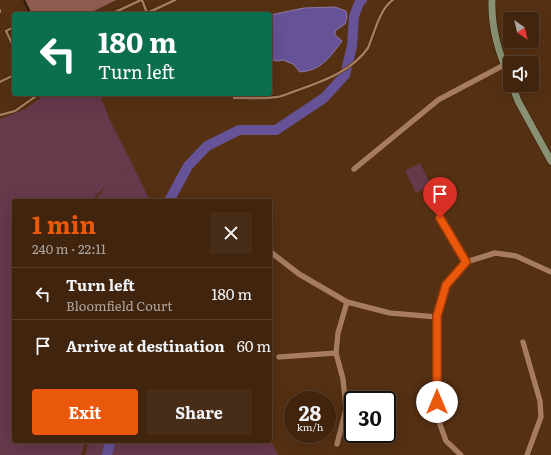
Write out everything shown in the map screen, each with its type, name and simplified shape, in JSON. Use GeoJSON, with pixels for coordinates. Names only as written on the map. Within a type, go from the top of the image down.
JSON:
{"type":"FeatureCollection","features":[{"type":"Feature","properties":{"kind":"street"},"geometry":{"type":"LineString","coordinates":[[492,0],[492,22],[494,36],[503,62]]}},
{"type":"Feature","properties":{"kind":"street"},"geometry":{"type":"LineString","coordinates":[[354,169],[438,100],[503,66]]}},
{"type":"Feature","properties":{"kind":"street"},"geometry":{"type":"LineString","coordinates":[[515,92],[518,101],[551,161]]}},
{"type":"Feature","properties":{"kind":"street"},"geometry":{"type":"LineString","coordinates":[[440,218],[466,262]]}},
{"type":"Feature","properties":{"kind":"street"},"geometry":{"type":"LineString","coordinates":[[272,253],[299,274],[347,302],[390,313],[437,316]]}},
{"type":"Feature","properties":{"kind":"street"},"geometry":{"type":"LineString","coordinates":[[461,455],[446,441],[437,416],[437,316],[446,285],[466,262],[495,253],[516,256],[551,272]]}},
{"type":"Feature","properties":{"kind":"street"},"geometry":{"type":"LineString","coordinates":[[337,444],[346,409],[343,379],[336,353],[338,333],[347,302]]}},
{"type":"Feature","properties":{"kind":"street"},"geometry":{"type":"LineString","coordinates":[[523,342],[540,401],[541,417],[527,455]]}},
{"type":"Feature","properties":{"kind":"street"},"geometry":{"type":"LineString","coordinates":[[279,357],[336,353]]}},
{"type":"Feature","properties":{"kind":"lane"},"geometry":{"type":"LineString","coordinates":[[115,12],[142,0],[145,12]]}},
{"type":"Feature","properties":{"kind":"lane"},"geometry":{"type":"LineString","coordinates":[[150,12],[175,0]]}},
{"type":"Feature","properties":{"kind":"lane"},"geometry":{"type":"LineString","coordinates":[[234,98],[278,97],[342,71],[350,66],[368,48],[384,9],[394,0]]}},
{"type":"Feature","properties":{"kind":"lane"},"geometry":{"type":"LineString","coordinates":[[12,28],[6,31],[12,44]]}},
{"type":"Feature","properties":{"kind":"lane"},"geometry":{"type":"LineString","coordinates":[[0,82],[12,76]]}},
{"type":"Feature","properties":{"kind":"lane"},"geometry":{"type":"LineString","coordinates":[[0,115],[15,111],[36,96]]}},
{"type":"Feature","properties":{"kind":"shaded area"},"geometry":{"type":"Polygon","coordinates":[[[335,7],[346,11],[347,17],[345,24],[335,31],[335,35],[342,41],[325,62],[314,69],[300,72],[293,64],[283,60],[277,61],[272,60],[272,15],[304,8],[335,7]]]}},
{"type":"Feature","properties":{"kind":"shaded area"},"geometry":{"type":"Polygon","coordinates":[[[43,96],[100,96],[110,121],[133,165],[121,174],[133,166],[149,199],[96,199],[105,186],[93,199],[12,199],[12,443],[84,443],[81,455],[0,455],[0,119],[25,109],[43,96]]]}},
{"type":"Feature","properties":{"kind":"shaded area"},"geometry":{"type":"Polygon","coordinates":[[[420,163],[431,185],[416,193],[405,171],[420,163]]]}},
{"type":"Feature","properties":{"kind":"shaded area"},"geometry":{"type":"Polygon","coordinates":[[[88,443],[272,443],[278,455],[85,455],[88,443]]]}},
{"type":"Feature","properties":{"kind":"building"},"geometry":{"type":"Polygon","coordinates":[[[25,0],[117,0],[92,12],[31,12],[25,0]]]}},
{"type":"Feature","properties":{"kind":"waterway"},"geometry":{"type":"LineString","coordinates":[[170,199],[188,166],[207,146],[239,130],[276,130],[324,98],[345,75],[352,46],[354,16],[360,1],[362,0]]}},
{"type":"Feature","properties":{"kind":"waterway"},"geometry":{"type":"LineString","coordinates":[[107,455],[110,443]]}},
{"type":"Feature","properties":{"kind":"route"},"geometry":{"type":"LineString","coordinates":[[437,402],[437,316],[446,285],[466,262],[440,218]]}}]}
